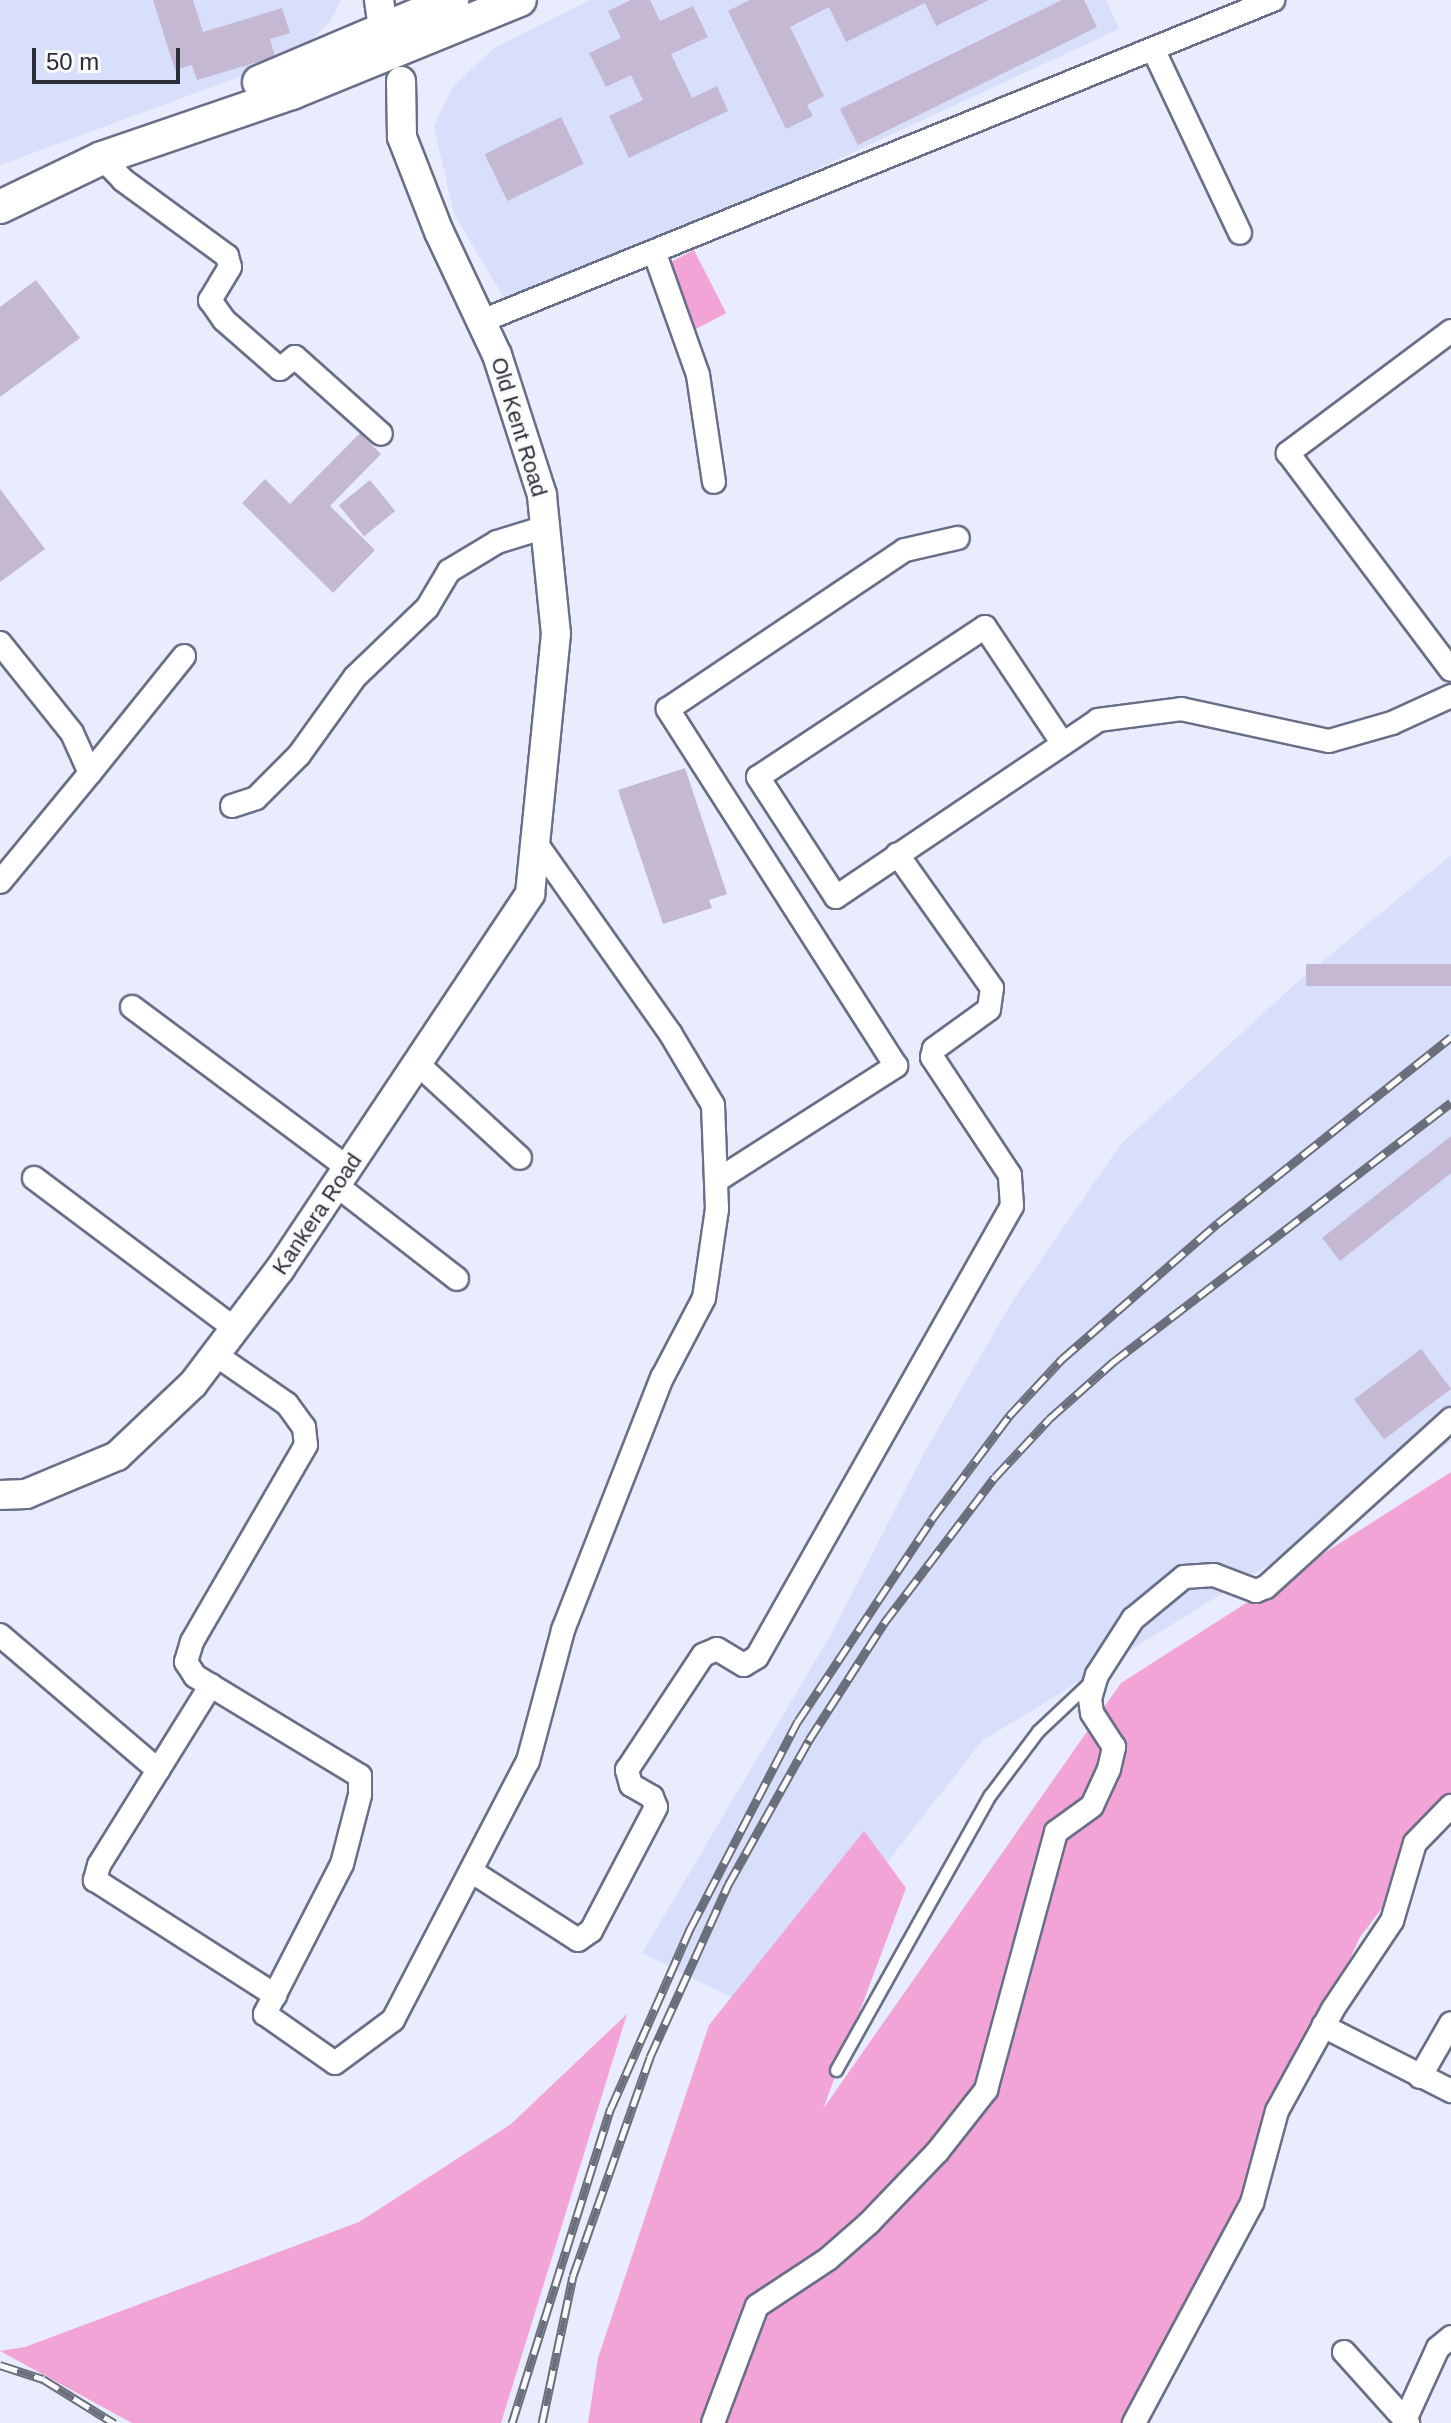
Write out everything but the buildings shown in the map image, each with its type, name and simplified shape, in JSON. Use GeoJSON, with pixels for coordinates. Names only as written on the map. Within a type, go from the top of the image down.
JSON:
{"type":"FeatureCollection","features":[{"type":"Feature","properties":{"kind":"main road"},"geometry":{"type":"LineString","coordinates":[[0,207],[102,158],[398,32],[452,0]]}},
{"type":"Feature","properties":{"kind":"main road"},"geometry":{"type":"LineString","coordinates":[[0,186],[398,32],[520,0]]}},
{"type":"Feature","properties":{"kind":"street"},"geometry":{"type":"LineString","coordinates":[[482,321],[1154,51],[1246,6],[1273,0]]}},
{"type":"Feature","properties":{"kind":"street","name":"Old Kent Road"},"geometry":{"type":"LineString","coordinates":[[398,32],[402,137],[439,232],[482,321],[542,495],[556,634],[533,839]]}},
{"type":"Feature","properties":{"kind":"street"},"geometry":{"type":"LineString","coordinates":[[1154,51],[1240,233]]}},
{"type":"Feature","properties":{"kind":"street"},"geometry":{"type":"LineString","coordinates":[[102,158],[123,180],[227,256],[230,267],[210,300],[224,320],[280,369],[295,357],[381,434]]}},
{"type":"Feature","properties":{"kind":"street"},"geometry":{"type":"LineString","coordinates":[[655,254],[698,375],[714,482]]}},
{"type":"Feature","properties":{"kind":"street"},"geometry":{"type":"LineString","coordinates":[[1451,331],[1288,453],[1451,670]]}},
{"type":"Feature","properties":{"kind":"street"},"geometry":{"type":"LineString","coordinates":[[232,806],[256,798],[299,755],[355,677],[427,608],[449,571],[497,542],[546,527]]}},
{"type":"Feature","properties":{"kind":"street"},"geometry":{"type":"LineString","coordinates":[[716,1181],[896,1066],[668,709],[905,550],[958,538]]}},
{"type":"Feature","properties":{"kind":"street"},"geometry":{"type":"LineString","coordinates":[[1061,741],[985,627],[758,777],[836,897],[1061,741],[1098,720],[1181,709],[1329,741],[1392,723],[1451,696]]}},
{"type":"Feature","properties":{"kind":"street"},"geometry":{"type":"LineString","coordinates":[[0,643],[72,733],[90,773]]}},
{"type":"Feature","properties":{"kind":"street"},"geometry":{"type":"LineString","coordinates":[[0,882],[184,656]]}},
{"type":"Feature","properties":{"kind":"street"},"geometry":{"type":"LineString","coordinates":[[216,1355],[287,1404],[304,1427],[306,1445],[192,1642],[186,1662],[195,1676],[360,1776],[360,1795],[342,1864],[265,2014],[335,2063],[393,2020],[528,1761],[563,1630],[662,1378],[704,1298],[717,1209],[713,1105],[670,1033],[533,839]]}},
{"type":"Feature","properties":{"kind":"street","name":"Kankera Road"},"geometry":{"type":"LineString","coordinates":[[0,1495],[26,1494],[117,1456],[193,1384],[235,1329],[419,1065],[530,894],[533,839]]}},
{"type":"Feature","properties":{"kind":"street"},"geometry":{"type":"LineString","coordinates":[[471,1871],[578,1940],[591,1931],[656,1807],[652,1797],[631,1785],[627,1770],[703,1655],[717,1649],[744,1665],[757,1657],[1012,1206],[1010,1175],[932,1057],[934,1049],[989,1009],[992,988],[897,854]]}},
{"type":"Feature","properties":{"kind":"street"},"geometry":{"type":"LineString","coordinates":[[132,1007],[342,1176],[457,1279]]}},
{"type":"Feature","properties":{"kind":"street"},"geometry":{"type":"LineString","coordinates":[[419,1065],[520,1158]]}},
{"type":"Feature","properties":{"kind":"street"},"geometry":{"type":"LineString","coordinates":[[34,1178],[235,1329]]}},
{"type":"Feature","properties":{"kind":"street"},"geometry":{"type":"LineString","coordinates":[[713,2423],[757,2306],[828,2259],[869,2223],[938,2151],[986,2090],[1056,1832],[1092,1806],[1109,1769],[1114,1747],[1092,1713],[1090,1699],[1097,1675],[1139,1612],[1171,1586],[1198,1574],[1256,1591],[1266,1587],[1451,1419]]}},
{"type":"Feature","properties":{"kind":"street"},"geometry":{"type":"LineString","coordinates":[[0,1635],[158,1770]]}},
{"type":"Feature","properties":{"kind":"street"},"geometry":{"type":"LineString","coordinates":[[211,1685],[99,1865],[95,1880],[275,1995]]}},
{"type":"Feature","properties":{"kind":"street"},"geometry":{"type":"LineString","coordinates":[[1134,2423],[1252,2203],[1277,2111],[1323,2026],[1392,1921],[1415,1843],[1451,1806]]}},
{"type":"Feature","properties":{"kind":"street"},"geometry":{"type":"LineString","coordinates":[[1420,2077],[1451,2023]]}},
{"type":"Feature","properties":{"kind":"street"},"geometry":{"type":"LineString","coordinates":[[1323,2026],[1451,2091]]}},
{"type":"Feature","properties":{"kind":"street"},"geometry":{"type":"LineString","coordinates":[[1344,2352],[1401,2420],[1438,2348],[1451,2337]]}},
{"type":"Feature","properties":{"kind":"lane"},"geometry":{"type":"LineString","coordinates":[[836,2070],[990,1795],[1038,1731],[1097,1675]]}},
{"type":"Feature","properties":{"kind":"shaded area"},"geometry":{"type":"Polygon","coordinates":[[[0,0],[341,0],[329,23],[291,58],[0,165],[0,0]]]}},
{"type":"Feature","properties":{"kind":"shaded area"},"geometry":{"type":"Polygon","coordinates":[[[590,0],[1106,0],[1119,29],[787,183],[506,301],[454,214],[434,126],[453,87],[494,48],[590,0]]]}},
{"type":"Feature","properties":{"kind":"shaded area"},"geometry":{"type":"Polygon","coordinates":[[[694,250],[726,313],[695,329],[663,266],[694,250]]]}},
{"type":"Feature","properties":{"kind":"shaded area"},"geometry":{"type":"Polygon","coordinates":[[[1451,855],[1451,1441],[1365,1506],[982,1741],[767,2015],[642,1953],[834,1629],[924,1453],[1012,1302],[1121,1144],[1294,985],[1451,855]]]}},
{"type":"Feature","properties":{"kind":"shaded area"},"geometry":{"type":"Polygon","coordinates":[[[1451,1472],[1451,1817],[1360,1937],[1135,2423],[588,2423],[598,2358],[709,2025],[864,1831],[906,1888],[823,2109],[1121,1683],[1451,1472]]]}},
{"type":"Feature","properties":{"kind":"shaded area"},"geometry":{"type":"Polygon","coordinates":[[[627,2014],[501,2423],[132,2423],[0,2351],[25,2347],[359,2222],[511,2124],[627,2014]]]}},
{"type":"Feature","properties":{"kind":"railway"},"geometry":{"type":"LineString","coordinates":[[512,2423],[611,2108],[691,1927],[798,1721],[932,1519],[1009,1416],[1062,1359],[1218,1223],[1451,1037]]}},
{"type":"Feature","properties":{"kind":"railway"},"geometry":{"type":"LineString","coordinates":[[542,2423],[573,2276],[650,2057],[728,1885],[809,1740],[884,1623],[995,1477],[1049,1419],[1113,1362],[1451,1103]]}},
{"type":"Feature","properties":{"kind":"railway"},"geometry":{"type":"LineString","coordinates":[[0,2365],[43,2379],[114,2423]]}}]}
